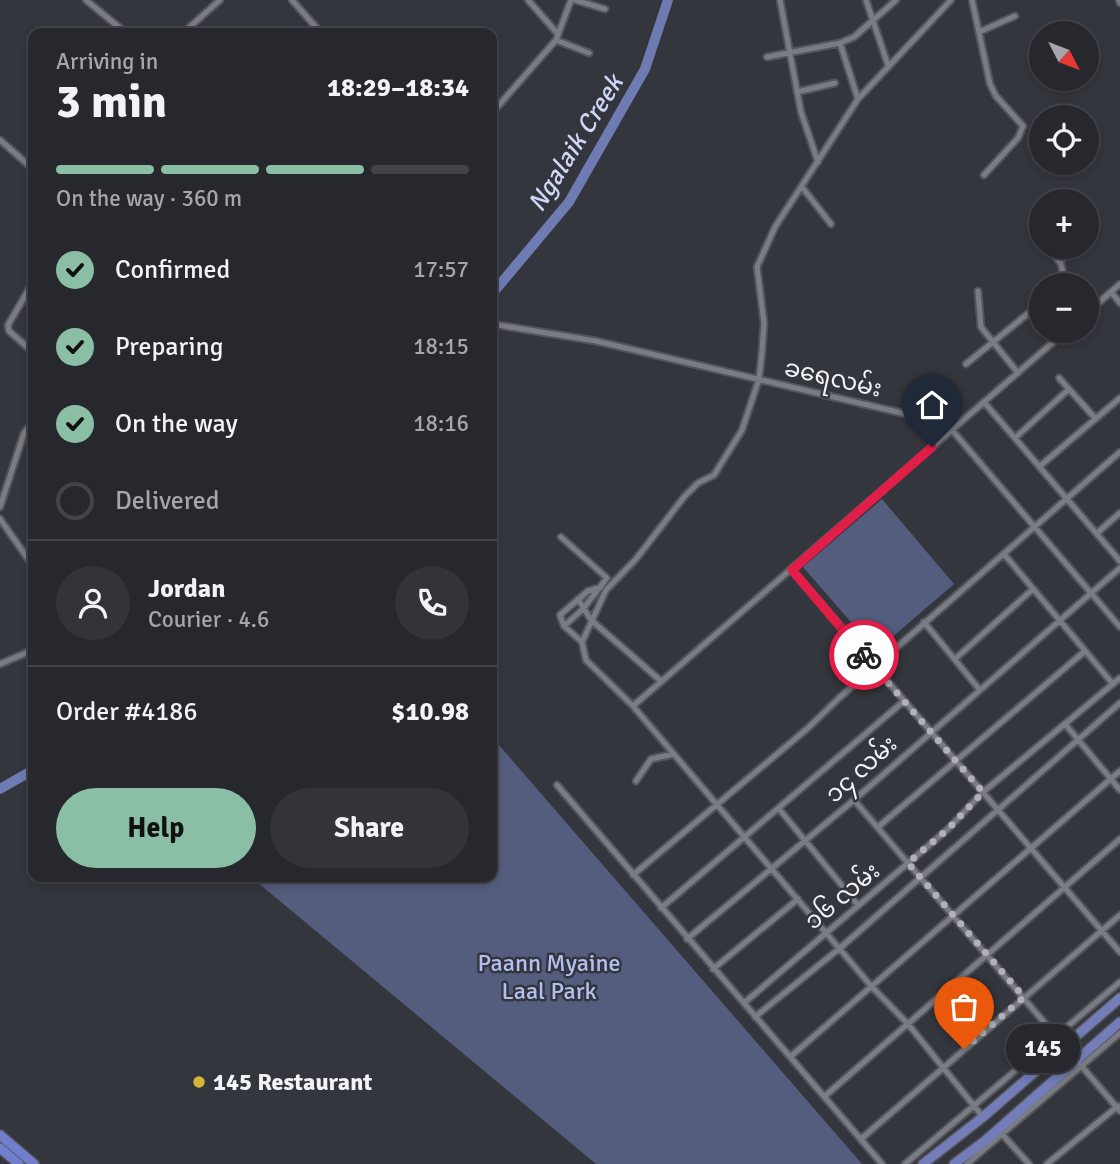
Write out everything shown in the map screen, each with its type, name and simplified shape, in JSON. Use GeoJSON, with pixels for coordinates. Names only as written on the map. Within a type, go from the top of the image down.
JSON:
{"type":"FeatureCollection","features":[{"type":"Feature","properties":{"kind":"highway"},"geometry":{"type":"LineString","coordinates":[[0,1135],[34,1164]]}},
{"type":"Feature","properties":{"kind":"highway"},"geometry":{"type":"LineString","coordinates":[[0,1148],[19,1164]]}},
{"type":"Feature","properties":{"kind":"main road"},"geometry":{"type":"LineString","coordinates":[[923,1164],[983,1117],[1120,998]]}},
{"type":"Feature","properties":{"kind":"main road"},"geometry":{"type":"LineString","coordinates":[[954,1164],[1000,1132],[1081,1062],[1120,1022]]}},
{"type":"Feature","properties":{"kind":"street"},"geometry":{"type":"LineString","coordinates":[[86,0],[118,28]]}},
{"type":"Feature","properties":{"kind":"street"},"geometry":{"type":"LineString","coordinates":[[189,28],[220,0]]}},
{"type":"Feature","properties":{"kind":"street"},"geometry":{"type":"LineString","coordinates":[[292,0],[317,28]]}},
{"type":"Feature","properties":{"kind":"street"},"geometry":{"type":"LineString","coordinates":[[528,0],[557,37],[589,53]]}},
{"type":"Feature","properties":{"kind":"street"},"geometry":{"type":"LineString","coordinates":[[497,107],[557,37],[573,0],[605,9]]}},
{"type":"Feature","properties":{"kind":"street"},"geometry":{"type":"LineString","coordinates":[[780,0],[797,92],[818,162]]}},
{"type":"Feature","properties":{"kind":"street"},"geometry":{"type":"LineString","coordinates":[[866,0],[888,65]]}},
{"type":"Feature","properties":{"kind":"street"},"geometry":{"type":"LineString","coordinates":[[767,57],[840,43],[873,22],[896,0]]}},
{"type":"Feature","properties":{"kind":"street"},"geometry":{"type":"LineString","coordinates":[[564,626],[636,559],[684,497],[698,483],[714,475],[743,430],[759,379],[764,323],[757,267],[764,246],[858,99],[951,0]]}},
{"type":"Feature","properties":{"kind":"street"},"geometry":{"type":"LineString","coordinates":[[972,0],[990,84],[996,96],[1023,126],[1018,138],[984,175]]}},
{"type":"Feature","properties":{"kind":"street"},"geometry":{"type":"LineString","coordinates":[[979,32],[1015,16]]}},
{"type":"Feature","properties":{"kind":"street"},"geometry":{"type":"LineString","coordinates":[[840,43],[858,99]]}},
{"type":"Feature","properties":{"kind":"street"},"geometry":{"type":"LineString","coordinates":[[797,92],[835,83]]}},
{"type":"Feature","properties":{"kind":"street"},"geometry":{"type":"LineString","coordinates":[[0,140],[28,165]]}},
{"type":"Feature","properties":{"kind":"street"},"geometry":{"type":"LineString","coordinates":[[802,187],[831,225]]}},
{"type":"Feature","properties":{"kind":"street"},"geometry":{"type":"LineString","coordinates":[[1058,259],[1061,273]]}},
{"type":"Feature","properties":{"kind":"street"},"geometry":{"type":"LineString","coordinates":[[1099,302],[1120,284]]}},
{"type":"Feature","properties":{"kind":"street"},"geometry":{"type":"LineString","coordinates":[[28,291],[8,325],[9,331],[28,348]]}},
{"type":"Feature","properties":{"kind":"street"},"geometry":{"type":"LineString","coordinates":[[978,291],[981,327],[1018,373]]}},
{"type":"Feature","properties":{"kind":"street"},"geometry":{"type":"LineString","coordinates":[[1111,292],[1120,303]]}},
{"type":"Feature","properties":{"kind":"street"},"geometry":{"type":"LineString","coordinates":[[966,364],[1029,313]]}},
{"type":"Feature","properties":{"kind":"street","name":"ခရေလမ်း"},"geometry":{"type":"LineString","coordinates":[[497,325],[596,341],[933,419],[952,430],[1120,627]]}},
{"type":"Feature","properties":{"kind":"street"},"geometry":{"type":"LineString","coordinates":[[632,705],[792,570],[1052,343]]}},
{"type":"Feature","properties":{"kind":"street"},"geometry":{"type":"LineString","coordinates":[[1059,378],[1096,419]]}},
{"type":"Feature","properties":{"kind":"street"},"geometry":{"type":"LineString","coordinates":[[1015,438],[1069,389]]}},
{"type":"Feature","properties":{"kind":"street"},"geometry":{"type":"LineString","coordinates":[[1040,466],[1120,398]]}},
{"type":"Feature","properties":{"kind":"street"},"geometry":{"type":"LineString","coordinates":[[984,402],[1120,561]]}},
{"type":"Feature","properties":{"kind":"street"},"geometry":{"type":"LineString","coordinates":[[0,507],[21,440],[28,430]]}},
{"type":"Feature","properties":{"kind":"street"},"geometry":{"type":"LineString","coordinates":[[633,875],[1120,453]]}},
{"type":"Feature","properties":{"kind":"street"},"geometry":{"type":"LineString","coordinates":[[1097,533],[1120,513]]}},
{"type":"Feature","properties":{"kind":"street"},"geometry":{"type":"LineString","coordinates":[[0,519],[28,559]]}},
{"type":"Feature","properties":{"kind":"street"},"geometry":{"type":"LineString","coordinates":[[561,537],[606,576],[604,589],[582,642],[586,660],[632,705],[872,987],[944,1066],[983,1117]]}},
{"type":"Feature","properties":{"kind":"street"},"geometry":{"type":"LineString","coordinates":[[1004,554],[1113,684]]}},
{"type":"Feature","properties":{"kind":"street","name":"၁၄ လမ်း"},"geometry":{"type":"LineString","coordinates":[[687,939],[854,800],[1120,568]]}},
{"type":"Feature","properties":{"kind":"street"},"geometry":{"type":"LineString","coordinates":[[792,570],[1120,952]]}},
{"type":"Feature","properties":{"kind":"street"},"geometry":{"type":"LineString","coordinates":[[582,642],[564,626],[560,615],[578,599],[604,589]]}},
{"type":"Feature","properties":{"kind":"street"},"geometry":{"type":"LineString","coordinates":[[955,659],[1033,589]]}},
{"type":"Feature","properties":{"kind":"street"},"geometry":{"type":"LineString","coordinates":[[578,599],[591,620],[661,681]]}},
{"type":"Feature","properties":{"kind":"street"},"geometry":{"type":"LineString","coordinates":[[924,622],[979,689]]}},
{"type":"Feature","properties":{"kind":"street"},"geometry":{"type":"LineString","coordinates":[[878,827],[1085,651]]}},
{"type":"Feature","properties":{"kind":"street"},"geometry":{"type":"LineString","coordinates":[[0,664],[28,652]]}},
{"type":"Feature","properties":{"kind":"street","name":"၁၆ လမ်း"},"geometry":{"type":"LineString","coordinates":[[744,1003],[948,829],[983,792],[1120,678]]}},
{"type":"Feature","properties":{"kind":"street"},"geometry":{"type":"LineString","coordinates":[[661,908],[780,810],[904,701]]}},
{"type":"Feature","properties":{"kind":"street"},"geometry":{"type":"LineString","coordinates":[[755,1017],[840,948],[1120,703]]}},
{"type":"Feature","properties":{"kind":"street"},"geometry":{"type":"LineString","coordinates":[[1065,724],[1120,790]]}},
{"type":"Feature","properties":{"kind":"street"},"geometry":{"type":"LineString","coordinates":[[636,781],[651,759],[674,754]]}},
{"type":"Feature","properties":{"kind":"street"},"geometry":{"type":"LineString","coordinates":[[790,1057],[1120,771]]}},
{"type":"Feature","properties":{"kind":"street"},"geometry":{"type":"LineString","coordinates":[[556,785],[882,1164]]}},
{"type":"Feature","properties":{"kind":"street"},"geometry":{"type":"LineString","coordinates":[[854,800],[1119,1107],[1046,1164]]}},
{"type":"Feature","properties":{"kind":"street"},"geometry":{"type":"LineString","coordinates":[[780,810],[858,905]]}},
{"type":"Feature","properties":{"kind":"street"},"geometry":{"type":"LineString","coordinates":[[825,1096],[1120,839]]}},
{"type":"Feature","properties":{"kind":"street"},"geometry":{"type":"LineString","coordinates":[[713,969],[798,899]]}},
{"type":"Feature","properties":{"kind":"street"},"geometry":{"type":"LineString","coordinates":[[861,1139],[1120,915]]}},
{"type":"Feature","properties":{"kind":"street"},"geometry":{"type":"LineString","coordinates":[[905,1164],[1120,982]]}},
{"type":"Feature","properties":{"kind":"street"},"geometry":{"type":"LineString","coordinates":[[1081,1062],[1120,1033]]}},
{"type":"Feature","properties":{"kind":"street"},"geometry":{"type":"LineString","coordinates":[[967,1164],[1000,1132],[1029,1164]]}},
{"type":"Feature","properties":{"kind":"green space"},"geometry":{"type":"Polygon","coordinates":[[[882,499],[954,584],[876,651],[803,567],[882,499]]]}},
{"type":"Feature","properties":{"kind":"green space","name":"Paann Myaine Laal Park"},"geometry":{"type":"Polygon","coordinates":[[[497,743],[862,1164],[596,1164],[257,882],[497,882],[497,743]]]}},
{"type":"Feature","properties":{"kind":"waterway","name":"Ngalaik Creek"},"geometry":{"type":"LineString","coordinates":[[497,288],[569,202],[645,69],[668,0]]}},
{"type":"Feature","properties":{"kind":"waterway","name":"Ngalaik Creek"},"geometry":{"type":"LineString","coordinates":[[0,789],[28,773]]}},
{"type":"Feature","properties":{"kind":"way so far"},"geometry":{"type":"LineString","coordinates":[[864,655],[983,792],[948,829],[908,863],[1024,997],[964,1049]]}},
{"type":"Feature","properties":{"kind":"place","name":"145"},"geometry":{"type":"Point","coordinates":[964,1049]}},
{"type":"Feature","properties":{"kind":"place","name":"145 Restaurant"},"geometry":{"type":"Point","coordinates":[199,1082]}},
{"type":"Feature","properties":{"kind":"route"},"geometry":{"type":"LineString","coordinates":[[864,655],[792,570],[932,447]]}}]}
